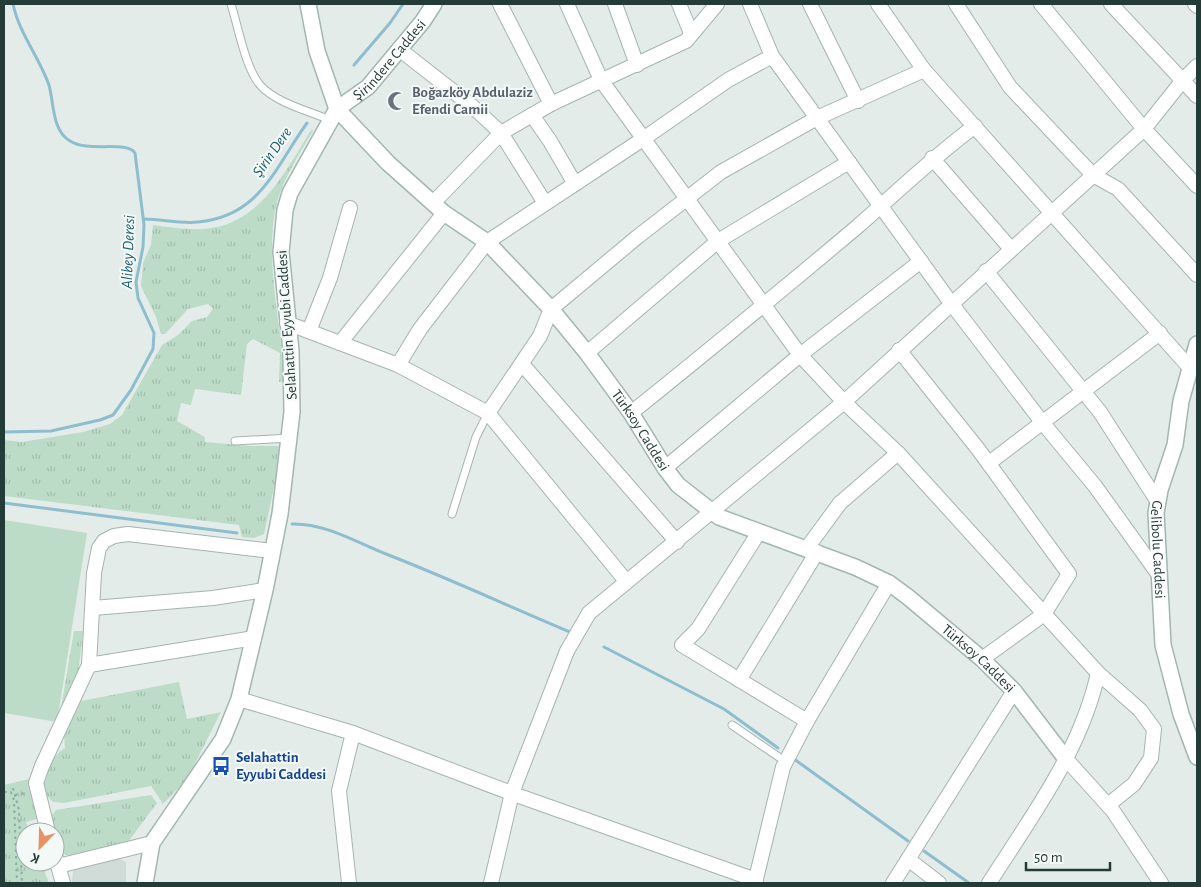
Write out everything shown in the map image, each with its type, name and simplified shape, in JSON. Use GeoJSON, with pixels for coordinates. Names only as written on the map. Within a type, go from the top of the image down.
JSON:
{"type":"FeatureCollection","features":[{"type":"Feature","properties":{"kind":"street","name":"Türksoy Caddesi"},"geometry":{"type":"LineString","coordinates":[[308,4],[317,51],[333,115],[439,208],[486,242],[551,309],[587,353],[631,413],[665,468],[690,496],[713,513],[759,532],[812,550],[889,584],[908,597],[982,659],[1014,691],[1066,759]]}},
{"type":"Feature","properties":{"kind":"street","name":"Şirindere Caddesi"},"geometry":{"type":"LineString","coordinates":[[333,115],[368,87],[423,21],[434,4]]}},
{"type":"Feature","properties":{"kind":"street"},"geometry":{"type":"LineString","coordinates":[[500,4],[551,104]]}},
{"type":"Feature","properties":{"kind":"street"},"geometry":{"type":"LineString","coordinates":[[567,4],[601,80],[686,199],[766,304],[800,355],[844,402],[898,453],[1098,673],[1140,710],[1154,729],[1151,758],[1134,784],[1108,806]]}},
{"type":"Feature","properties":{"kind":"street"},"geometry":{"type":"LineString","coordinates":[[616,4],[636,65]]}},
{"type":"Feature","properties":{"kind":"street"},"geometry":{"type":"LineString","coordinates":[[679,4],[691,33]]}},
{"type":"Feature","properties":{"kind":"street"},"geometry":{"type":"LineString","coordinates":[[340,343],[439,208],[501,133],[551,104],[686,41],[717,4]]}},
{"type":"Feature","properties":{"kind":"street"},"geometry":{"type":"LineString","coordinates":[[750,4],[772,56],[951,303],[1042,422],[1095,486],[1159,575]]}},
{"type":"Feature","properties":{"kind":"street"},"geometry":{"type":"LineString","coordinates":[[810,4],[858,101]]}},
{"type":"Feature","properties":{"kind":"street"},"geometry":{"type":"LineString","coordinates":[[878,4],[924,70],[1190,368]]}},
{"type":"Feature","properties":{"kind":"street"},"geometry":{"type":"LineString","coordinates":[[956,4],[1010,87],[1093,175],[1118,190],[1197,275]]}},
{"type":"Feature","properties":{"kind":"street"},"geometry":{"type":"LineString","coordinates":[[1041,4],[1144,129],[1197,186]]}},
{"type":"Feature","properties":{"kind":"street"},"geometry":{"type":"LineString","coordinates":[[1111,4],[1197,96]]}},
{"type":"Feature","properties":{"kind":"street"},"geometry":{"type":"LineString","coordinates":[[399,49],[472,106],[501,133],[545,203]]}},
{"type":"Feature","properties":{"kind":"street"},"geometry":{"type":"LineString","coordinates":[[398,365],[420,330],[486,242],[643,139],[728,80],[772,56]]}},
{"type":"Feature","properties":{"kind":"street"},"geometry":{"type":"LineString","coordinates":[[491,883],[512,793],[567,650],[589,614],[626,581],[713,513],[844,402],[1144,129],[1183,80],[1197,66]]}},
{"type":"Feature","properties":{"kind":"street"},"geometry":{"type":"LineString","coordinates":[[488,413],[540,336],[551,309],[686,199],[721,172],[817,118],[924,70]]}},
{"type":"Feature","properties":{"kind":"street","name":"Selahattin Eyyubi Caddesi"},"geometry":{"type":"LineString","coordinates":[[145,883],[152,844],[224,739],[238,699],[254,638],[265,590],[290,438],[291,351],[281,252],[285,210],[290,193],[333,115]]}},
{"type":"Feature","properties":{"kind":"street"},"geometry":{"type":"LineString","coordinates":[[532,115],[550,141],[574,184]]}},
{"type":"Feature","properties":{"kind":"street"},"geometry":{"type":"LineString","coordinates":[[631,413],[766,304],[881,206],[932,158],[975,126]]}},
{"type":"Feature","properties":{"kind":"street"},"geometry":{"type":"LineString","coordinates":[[932,158],[1011,249]]}},
{"type":"Feature","properties":{"kind":"street"},"geometry":{"type":"LineString","coordinates":[[587,353],[718,241],[849,162]]}},
{"type":"Feature","properties":{"kind":"street"},"geometry":{"type":"LineString","coordinates":[[309,332],[330,278],[350,208]]}},
{"type":"Feature","properties":{"kind":"street"},"geometry":{"type":"LineString","coordinates":[[665,468],[800,355],[921,261]]}},
{"type":"Feature","properties":{"kind":"street"},"geometry":{"type":"LineString","coordinates":[[986,271],[1100,412],[1158,502]]}},
{"type":"Feature","properties":{"kind":"street"},"geometry":{"type":"LineString","coordinates":[[287,323],[398,365],[488,413],[626,581]]}},
{"type":"Feature","properties":{"kind":"street"},"geometry":{"type":"LineString","coordinates":[[989,463],[1160,333]]}},
{"type":"Feature","properties":{"kind":"street","name":"Gelibolu Caddesi"},"geometry":{"type":"LineString","coordinates":[[1197,344],[1181,401],[1176,446],[1158,502],[1161,631],[1166,659],[1181,714],[1197,757]]}},
{"type":"Feature","properties":{"kind":"street"},"geometry":{"type":"LineString","coordinates":[[899,350],[989,463],[1069,574],[1044,614],[982,659]]}},
{"type":"Feature","properties":{"kind":"street"},"geometry":{"type":"LineString","coordinates":[[522,364],[677,542]]}},
{"type":"Feature","properties":{"kind":"street"},"geometry":{"type":"LineString","coordinates":[[739,680],[840,503],[898,453]]}},
{"type":"Feature","properties":{"kind":"street"},"geometry":{"type":"LineString","coordinates":[[759,532],[698,629],[682,645],[807,721]]}},
{"type":"Feature","properties":{"kind":"street"},"geometry":{"type":"LineString","coordinates":[[46,822],[36,783],[38,765],[90,665],[94,573],[97,554],[104,541],[114,536],[128,534],[272,551]]}},
{"type":"Feature","properties":{"kind":"street"},"geometry":{"type":"LineString","coordinates":[[238,699],[353,733],[755,882],[786,762],[807,721],[889,584]]}},
{"type":"Feature","properties":{"kind":"street"},"geometry":{"type":"LineString","coordinates":[[93,608],[213,598],[265,590]]}},
{"type":"Feature","properties":{"kind":"street"},"geometry":{"type":"LineString","coordinates":[[90,665],[254,638]]}},
{"type":"Feature","properties":{"kind":"street"},"geometry":{"type":"LineString","coordinates":[[989,883],[1066,759],[1092,696],[1098,673]]}},
{"type":"Feature","properties":{"kind":"street"},"geometry":{"type":"LineString","coordinates":[[893,883],[1014,691]]}},
{"type":"Feature","properties":{"kind":"street"},"geometry":{"type":"LineString","coordinates":[[349,883],[339,791],[353,733]]}},
{"type":"Feature","properties":{"kind":"street"},"geometry":{"type":"LineString","coordinates":[[1066,759],[1108,806],[1161,883]]}},
{"type":"Feature","properties":{"kind":"street"},"geometry":{"type":"LineString","coordinates":[[65,860],[152,844]]}},
{"type":"Feature","properties":{"kind":"street"},"geometry":{"type":"LineString","coordinates":[[908,859],[939,883]]}},
{"type":"Feature","properties":{"kind":"lane"},"geometry":{"type":"LineString","coordinates":[[232,4],[247,54],[260,85],[285,101],[333,115]]}},
{"type":"Feature","properties":{"kind":"lane"},"geometry":{"type":"LineString","coordinates":[[452,514],[476,437],[488,413]]}},
{"type":"Feature","properties":{"kind":"lane"},"geometry":{"type":"LineString","coordinates":[[235,441],[290,438]]}},
{"type":"Feature","properties":{"kind":"lane"},"geometry":{"type":"LineString","coordinates":[[732,725],[786,762]]}},
{"type":"Feature","properties":{"kind":"path"},"geometry":{"type":"LineString","coordinates":[[13,788],[19,810],[22,883]]}},
{"type":"Feature","properties":{"kind":"path"},"geometry":{"type":"LineString","coordinates":[[4,792],[11,792],[14,800],[17,883]]}},
{"type":"Feature","properties":{"kind":"shaded area"},"geometry":{"type":"Polygon","coordinates":[[[115,856],[126,862],[126,883],[72,883],[73,871],[78,867],[115,856]]]}},
{"type":"Feature","properties":{"kind":"green space"},"geometry":{"type":"Polygon","coordinates":[[[312,129],[313,131],[284,183],[277,202],[273,224],[274,291],[284,381],[279,382],[280,353],[253,339],[247,344],[241,395],[195,389],[191,405],[181,403],[177,421],[205,437],[205,442],[251,446],[279,446],[275,483],[264,534],[254,538],[242,537],[239,525],[4,496],[4,440],[22,442],[83,432],[110,424],[122,415],[162,345],[178,335],[192,321],[207,317],[213,309],[208,304],[188,309],[165,334],[161,334],[156,317],[141,286],[143,263],[151,245],[153,225],[184,229],[203,229],[223,226],[240,218],[269,194],[292,162],[312,129]]]}},
{"type":"Feature","properties":{"kind":"green space"},"geometry":{"type":"Polygon","coordinates":[[[4,520],[87,533],[57,722],[4,713],[4,520]]]}},
{"type":"Feature","properties":{"kind":"green space"},"geometry":{"type":"Polygon","coordinates":[[[74,631],[83,631],[78,675],[60,714],[74,631]]]}},
{"type":"Feature","properties":{"kind":"green space"},"geometry":{"type":"Polygon","coordinates":[[[179,682],[187,719],[221,712],[187,779],[163,804],[151,786],[64,803],[53,802],[42,791],[49,766],[60,751],[65,748],[64,737],[81,701],[179,682]]]}},
{"type":"Feature","properties":{"kind":"green space"},"geometry":{"type":"Polygon","coordinates":[[[29,779],[40,818],[26,822],[15,822],[15,872],[45,872],[49,883],[4,883],[4,785],[29,779]]]}},
{"type":"Feature","properties":{"kind":"green space"},"geometry":{"type":"Polygon","coordinates":[[[151,795],[157,803],[125,846],[74,858],[65,854],[65,822],[53,822],[51,816],[56,810],[151,795]]]}},
{"type":"Feature","properties":{"kind":"waterway","name":"Alibey Deresi"},"geometry":{"type":"LineString","coordinates":[[4,432],[51,431],[100,420],[113,415],[131,390],[153,349],[154,333],[138,298],[136,282],[143,247],[144,225],[135,153],[124,147],[78,144],[64,136],[57,124],[49,85],[24,35],[13,4]]}},
{"type":"Feature","properties":{"kind":"waterway","name":"Şirin Dere"},"geometry":{"type":"LineString","coordinates":[[354,65],[390,23],[403,4]]}},
{"type":"Feature","properties":{"kind":"waterway","name":"Şirin Dere"},"geometry":{"type":"LineString","coordinates":[[144,219],[198,222],[219,218],[237,210],[252,200],[264,187],[307,123]]}},
{"type":"Feature","properties":{"kind":"waterway"},"geometry":{"type":"LineString","coordinates":[[4,503],[237,533]]}},
{"type":"Feature","properties":{"kind":"waterway"},"geometry":{"type":"LineString","coordinates":[[292,524],[316,527],[340,534],[570,632]]}},
{"type":"Feature","properties":{"kind":"waterway"},"geometry":{"type":"LineString","coordinates":[[604,647],[724,709],[778,748]]}},
{"type":"Feature","properties":{"kind":"waterway"},"geometry":{"type":"LineString","coordinates":[[794,759],[908,841]]}},
{"type":"Feature","properties":{"kind":"waterway"},"geometry":{"type":"LineString","coordinates":[[924,851],[969,883]]}},
{"type":"Feature","properties":{"kind":"place","name":"Boğazköy Abdulaziz Efendi Camii"},"geometry":{"type":"Point","coordinates":[397,101]}},
{"type":"Feature","properties":{"kind":"place","name":"Selahattin Eyyubi Caddesi"},"geometry":{"type":"Point","coordinates":[221,766]}}]}
